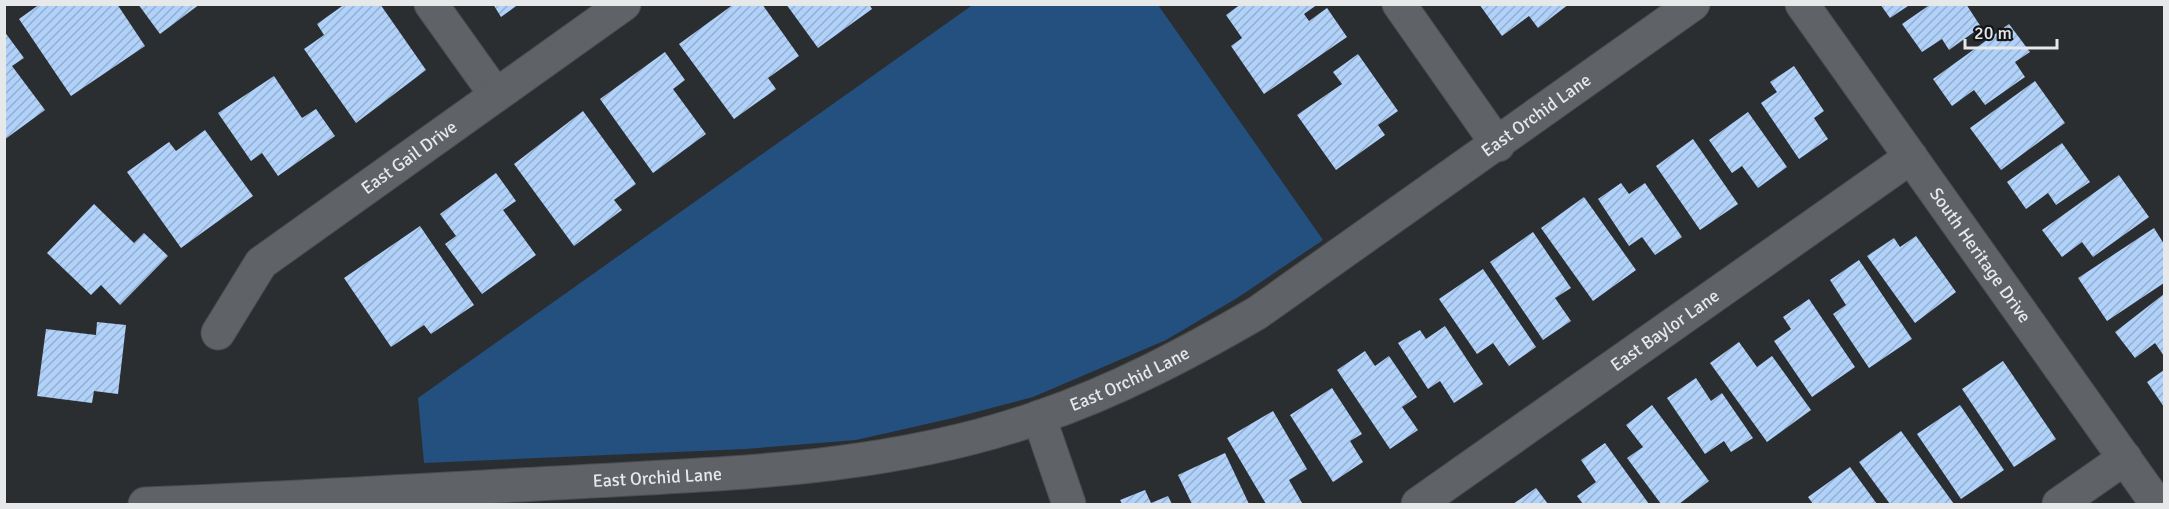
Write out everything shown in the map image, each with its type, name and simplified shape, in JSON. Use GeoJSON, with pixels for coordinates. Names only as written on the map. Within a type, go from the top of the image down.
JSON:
{"type":"FeatureCollection","features":[{"type":"Feature","properties":{"kind":"street"},"geometry":{"type":"LineString","coordinates":[[431,4],[496,95]]}},
{"type":"Feature","properties":{"kind":"street","name":"East Gail Drive"},"geometry":{"type":"LineString","coordinates":[[218,333],[261,263],[624,4]]}},
{"type":"Feature","properties":{"kind":"street"},"geometry":{"type":"LineString","coordinates":[[1399,4],[1498,145]]}},
{"type":"Feature","properties":{"kind":"street","name":"East Orchid Lane"},"geometry":{"type":"LineString","coordinates":[[145,504],[465,496],[856,461],[940,444],[1039,417],[1139,376],[1206,343],[1257,313],[1498,145],[1693,4]]}},
{"type":"Feature","properties":{"kind":"street","name":"South Heritage Drive"},"geometry":{"type":"LineString","coordinates":[[1802,4],[2157,504]]}},
{"type":"Feature","properties":{"kind":"street","name":"East Baylor Lane"},"geometry":{"type":"LineString","coordinates":[[1418,504],[1911,157]]}},
{"type":"Feature","properties":{"kind":"street"},"geometry":{"type":"LineString","coordinates":[[1039,417],[1069,504]]}},
{"type":"Feature","properties":{"kind":"street"},"geometry":{"type":"LineString","coordinates":[[2059,504],[2125,458]]}},
{"type":"Feature","properties":{"kind":"shaded area"},"geometry":{"type":"Polygon","coordinates":[[[974,4],[1158,5],[1323,240],[1237,298],[1166,340],[1033,397],[953,418],[856,440],[745,449],[424,463],[418,398],[974,4]]]}},
{"type":"Feature","properties":{"kind":"building"},"geometry":{"type":"Polygon","coordinates":[[[40,4],[117,4],[145,46],[71,96],[19,19],[40,4]]]}},
{"type":"Feature","properties":{"kind":"building"},"geometry":{"type":"Polygon","coordinates":[[[138,4],[200,4],[160,34],[138,4]]]}},
{"type":"Feature","properties":{"kind":"building"},"geometry":{"type":"Polygon","coordinates":[[[345,4],[380,4],[426,70],[356,123],[304,49],[324,35],[317,24],[345,4]]]}},
{"type":"Feature","properties":{"kind":"building"},"geometry":{"type":"Polygon","coordinates":[[[493,4],[519,4],[501,17],[493,4]]]}},
{"type":"Feature","properties":{"kind":"building"},"geometry":{"type":"Polygon","coordinates":[[[734,4],[762,4],[799,56],[768,78],[776,89],[734,119],[679,44],[734,4]]]}},
{"type":"Feature","properties":{"kind":"building"},"geometry":{"type":"Polygon","coordinates":[[[786,4],[869,4],[872,9],[818,48],[786,4]]]}},
{"type":"Feature","properties":{"kind":"building"},"geometry":{"type":"Polygon","coordinates":[[[1241,4],[1318,4],[1304,14],[1309,21],[1327,8],[1347,37],[1264,94],[1231,46],[1242,38],[1226,15],[1241,4]]]}},
{"type":"Feature","properties":{"kind":"building"},"geometry":{"type":"Polygon","coordinates":[[[1479,4],[1569,4],[1538,28],[1529,16],[1502,36],[1479,4]]]}},
{"type":"Feature","properties":{"kind":"building"},"geometry":{"type":"Polygon","coordinates":[[[1880,4],[1911,4],[1890,18],[1880,4]]]}},
{"type":"Feature","properties":{"kind":"building"},"geometry":{"type":"Polygon","coordinates":[[[1931,4],[1966,4],[1981,27],[1949,50],[1942,39],[1922,52],[1902,24],[1931,4]]]}},
{"type":"Feature","properties":{"kind":"building"},"geometry":{"type":"Polygon","coordinates":[[[2009,24],[2030,52],[2015,62],[2025,77],[1985,105],[1974,90],[1952,106],[1933,79],[2009,24]]]}},
{"type":"Feature","properties":{"kind":"building"},"geometry":{"type":"Polygon","coordinates":[[[4,31],[24,58],[12,66],[45,110],[4,140],[4,31]]]}},
{"type":"Feature","properties":{"kind":"building"},"geometry":{"type":"Polygon","coordinates":[[[665,52],[685,80],[673,89],[706,134],[653,173],[600,99],[665,52]]]}},
{"type":"Feature","properties":{"kind":"building"},"geometry":{"type":"Polygon","coordinates":[[[1358,54],[1398,111],[1378,125],[1385,135],[1336,170],[1297,115],[1342,84],[1333,72],[1358,54]]]}},
{"type":"Feature","properties":{"kind":"building"},"geometry":{"type":"Polygon","coordinates":[[[1794,66],[1824,111],[1814,118],[1828,139],[1799,159],[1761,103],[1777,92],[1770,82],[1794,66]]]}},
{"type":"Feature","properties":{"kind":"building"},"geometry":{"type":"Polygon","coordinates":[[[274,76],[302,118],[316,109],[335,136],[278,176],[262,153],[251,161],[218,113],[274,76]]]}},
{"type":"Feature","properties":{"kind":"building"},"geometry":{"type":"Polygon","coordinates":[[[2035,81],[2065,123],[2001,170],[1970,128],[2035,81]]]}},
{"type":"Feature","properties":{"kind":"building"},"geometry":{"type":"Polygon","coordinates":[[[583,111],[636,184],[614,200],[622,210],[574,246],[514,164],[583,111]]]}},
{"type":"Feature","properties":{"kind":"building"},"geometry":{"type":"Polygon","coordinates":[[[1748,112],[1787,167],[1758,188],[1742,166],[1732,173],[1709,140],[1748,112]]]}},
{"type":"Feature","properties":{"kind":"building"},"geometry":{"type":"Polygon","coordinates":[[[205,130],[253,196],[181,248],[127,172],[169,142],[176,151],[205,130]]]}},
{"type":"Feature","properties":{"kind":"building"},"geometry":{"type":"Polygon","coordinates":[[[1693,139],[1738,204],[1700,230],[1656,166],[1693,139]]]}},
{"type":"Feature","properties":{"kind":"building"},"geometry":{"type":"Polygon","coordinates":[[[2062,143],[2090,182],[2056,205],[2048,193],[2026,209],[2007,182],[2062,143]]]}},
{"type":"Feature","properties":{"kind":"building"},"geometry":{"type":"Polygon","coordinates":[[[496,173],[516,201],[503,210],[536,255],[482,294],[445,244],[456,236],[440,214],[496,173]]]}},
{"type":"Feature","properties":{"kind":"building"},"geometry":{"type":"Polygon","coordinates":[[[2119,175],[2149,217],[2093,257],[2082,242],[2062,257],[2042,230],[2119,175]]]}},
{"type":"Feature","properties":{"kind":"building"},"geometry":{"type":"Polygon","coordinates":[[[1621,183],[1629,194],[1645,183],[1682,237],[1655,255],[1642,237],[1629,246],[1598,199],[1621,183]]]}},
{"type":"Feature","properties":{"kind":"building"},"geometry":{"type":"Polygon","coordinates":[[[1584,197],[1636,270],[1593,301],[1541,228],[1584,197]]]}},
{"type":"Feature","properties":{"kind":"building"},"geometry":{"type":"Polygon","coordinates":[[[94,204],[134,243],[144,233],[168,256],[120,305],[101,285],[91,295],[47,253],[94,204]]]}},
{"type":"Feature","properties":{"kind":"building"},"geometry":{"type":"Polygon","coordinates":[[[420,226],[474,305],[431,334],[424,325],[391,347],[344,278],[420,226]]]}},
{"type":"Feature","properties":{"kind":"building"},"geometry":{"type":"Polygon","coordinates":[[[2154,228],[2164,244],[2164,283],[2107,321],[2078,278],[2154,228]]]}},
{"type":"Feature","properties":{"kind":"building"},"geometry":{"type":"Polygon","coordinates":[[[1533,232],[1571,288],[1555,298],[1571,321],[1543,340],[1490,262],[1533,232]]]}},
{"type":"Feature","properties":{"kind":"building"},"geometry":{"type":"Polygon","coordinates":[[[1916,236],[1956,292],[1915,323],[1867,256],[1894,238],[1900,247],[1916,236]]]}},
{"type":"Feature","properties":{"kind":"building"},"geometry":{"type":"Polygon","coordinates":[[[1859,260],[1912,339],[1869,368],[1833,314],[1846,305],[1830,280],[1859,260]]]}},
{"type":"Feature","properties":{"kind":"building"},"geometry":{"type":"Polygon","coordinates":[[[1483,269],[1536,347],[1509,366],[1493,343],[1477,354],[1439,299],[1483,269]]]}},
{"type":"Feature","properties":{"kind":"building"},"geometry":{"type":"Polygon","coordinates":[[[2164,294],[2164,356],[2155,343],[2135,358],[2115,332],[2164,294]]]}},
{"type":"Feature","properties":{"kind":"building"},"geometry":{"type":"Polygon","coordinates":[[[1809,299],[1855,367],[1812,397],[1774,341],[1791,329],[1783,317],[1809,299]]]}},
{"type":"Feature","properties":{"kind":"building"},"geometry":{"type":"Polygon","coordinates":[[[97,322],[126,325],[118,394],[94,391],[92,403],[37,396],[46,329],[96,335],[97,322]]]}},
{"type":"Feature","properties":{"kind":"building"},"geometry":{"type":"Polygon","coordinates":[[[1445,326],[1483,384],[1454,403],[1440,381],[1428,389],[1398,343],[1420,330],[1426,339],[1445,326]]]}},
{"type":"Feature","properties":{"kind":"building"},"geometry":{"type":"Polygon","coordinates":[[[1739,342],[1757,367],[1772,356],[1811,410],[1767,442],[1710,363],[1739,342]]]}},
{"type":"Feature","properties":{"kind":"building"},"geometry":{"type":"Polygon","coordinates":[[[1365,351],[1375,366],[1389,356],[1417,397],[1402,407],[1418,430],[1390,449],[1337,370],[1365,351]]]}},
{"type":"Feature","properties":{"kind":"building"},"geometry":{"type":"Polygon","coordinates":[[[2003,361],[2056,439],[2014,467],[1962,389],[2003,361]]]}},
{"type":"Feature","properties":{"kind":"building"},"geometry":{"type":"Polygon","coordinates":[[[2164,370],[2164,407],[2147,382],[2164,370]]]}},
{"type":"Feature","properties":{"kind":"building"},"geometry":{"type":"Polygon","coordinates":[[[1696,378],[1711,401],[1722,393],[1753,438],[1731,452],[1724,441],[1705,454],[1667,398],[1696,378]]]}},
{"type":"Feature","properties":{"kind":"building"},"geometry":{"type":"Polygon","coordinates":[[[1332,388],[1362,434],[1350,441],[1363,462],[1333,482],[1290,415],[1332,388]]]}},
{"type":"Feature","properties":{"kind":"building"},"geometry":{"type":"Polygon","coordinates":[[[1652,405],[1709,481],[1679,504],[1661,504],[1627,458],[1643,447],[1626,425],[1652,405]]]}},
{"type":"Feature","properties":{"kind":"building"},"geometry":{"type":"Polygon","coordinates":[[[1960,405],[2004,470],[1961,499],[1917,434],[1960,405]]]}},
{"type":"Feature","properties":{"kind":"building"},"geometry":{"type":"Polygon","coordinates":[[[1273,411],[1307,469],[1289,480],[1301,504],[1266,504],[1227,438],[1273,411]]]}},
{"type":"Feature","properties":{"kind":"building"},"geometry":{"type":"Polygon","coordinates":[[[1901,431],[1954,504],[1890,504],[1859,462],[1901,431]]]}},
{"type":"Feature","properties":{"kind":"building"},"geometry":{"type":"Polygon","coordinates":[[[1605,443],[1649,504],[1583,504],[1577,496],[1596,482],[1581,460],[1605,443]]]}},
{"type":"Feature","properties":{"kind":"building"},"geometry":{"type":"Polygon","coordinates":[[[1225,453],[1249,504],[1192,504],[1178,475],[1225,453]]]}},
{"type":"Feature","properties":{"kind":"building"},"geometry":{"type":"Polygon","coordinates":[[[1850,467],[1877,504],[1813,504],[1808,497],[1850,467]]]}},
{"type":"Feature","properties":{"kind":"building"},"geometry":{"type":"Polygon","coordinates":[[[1536,488],[1548,504],[1513,504],[1536,488]]]}},
{"type":"Feature","properties":{"kind":"building"},"geometry":{"type":"Polygon","coordinates":[[[1145,490],[1151,503],[1168,496],[1172,504],[1122,504],[1120,500],[1145,490]]]}}]}
